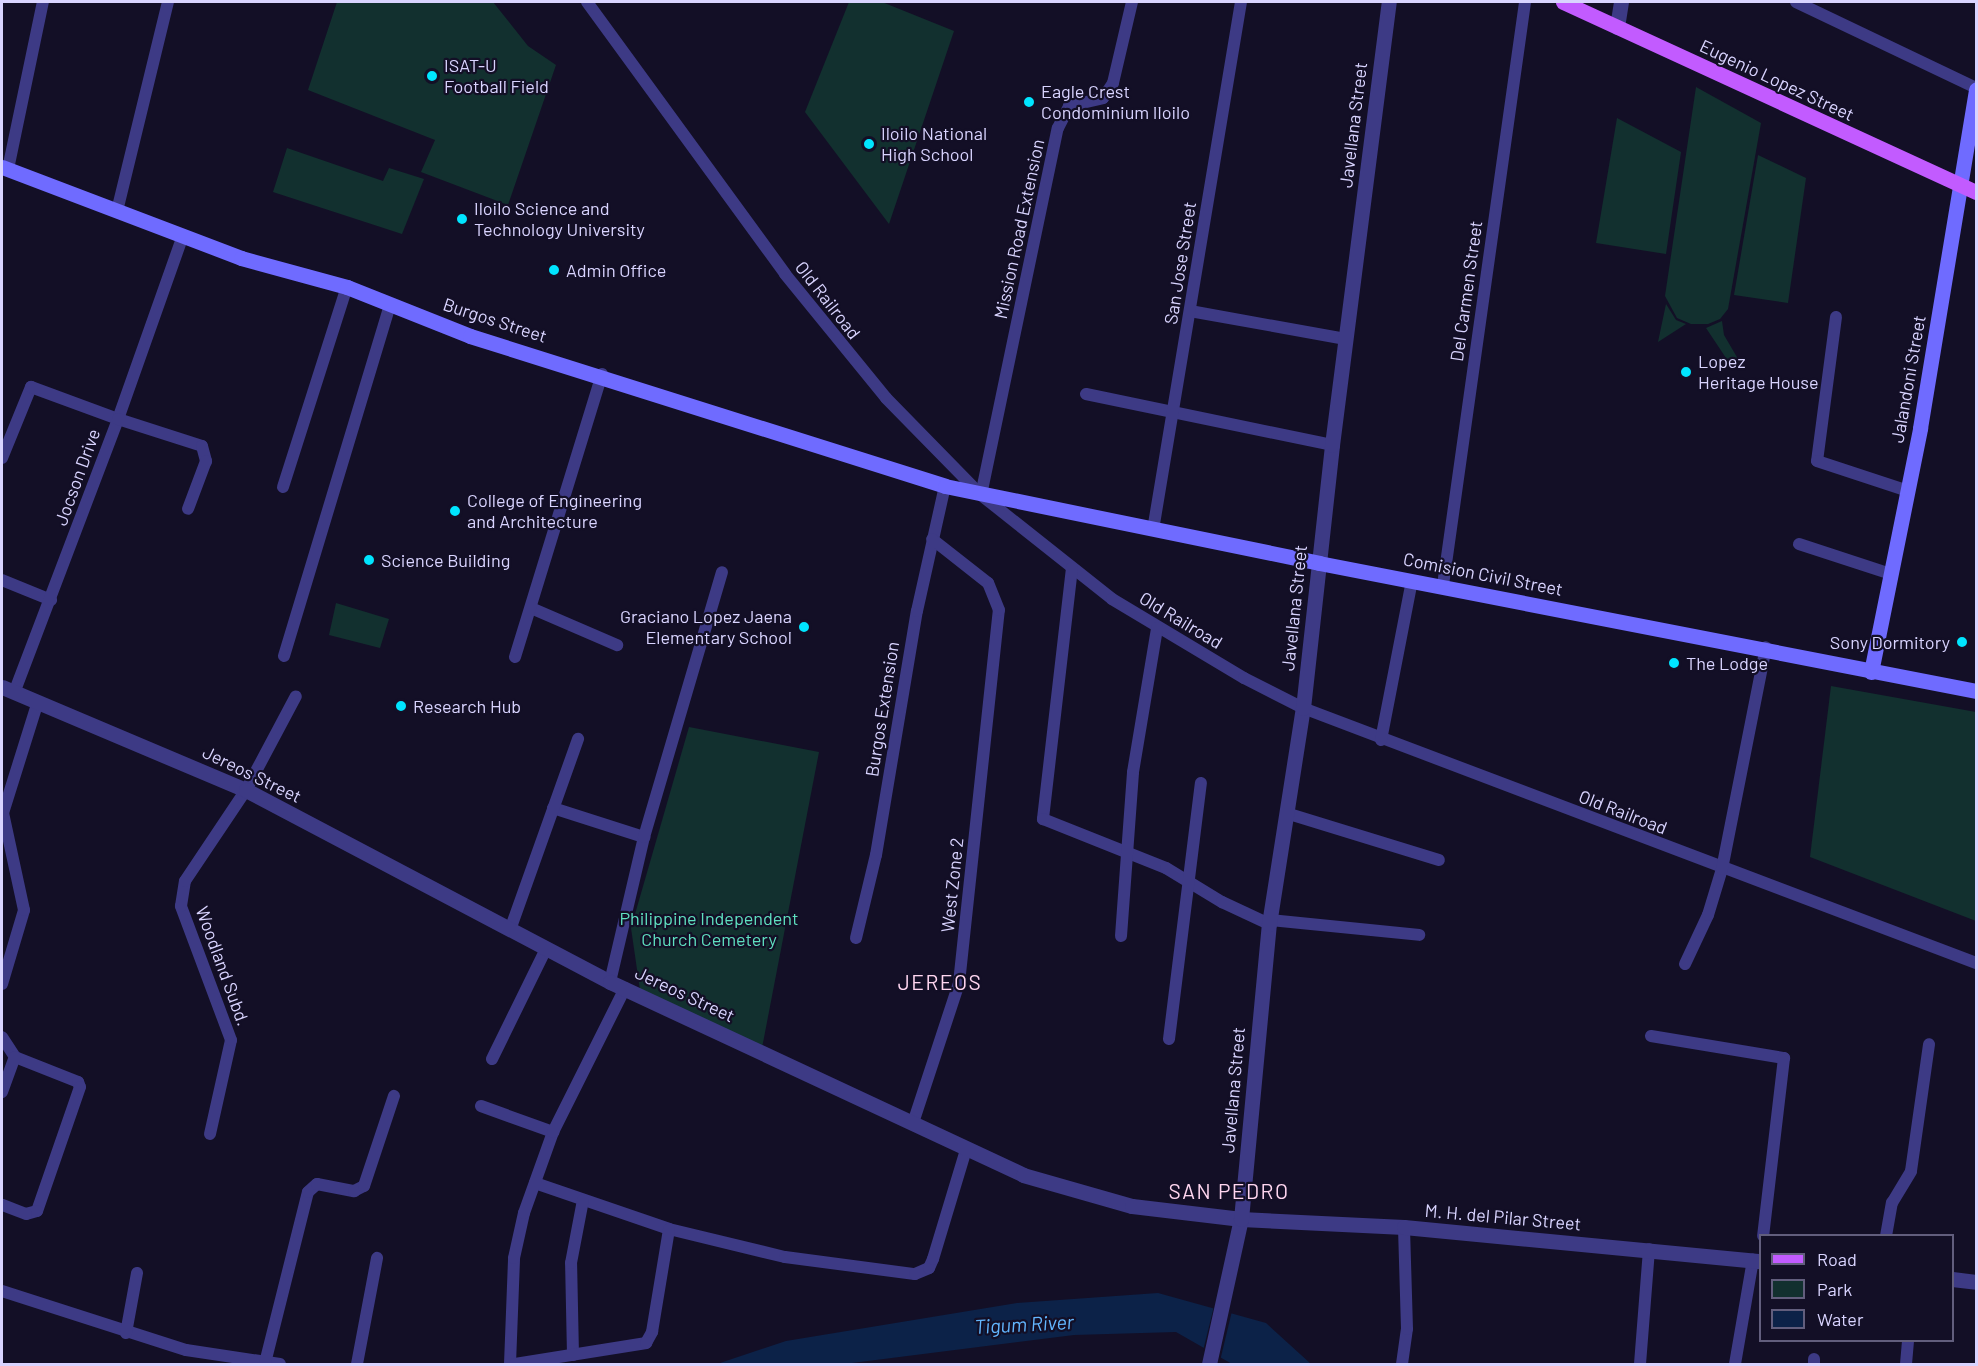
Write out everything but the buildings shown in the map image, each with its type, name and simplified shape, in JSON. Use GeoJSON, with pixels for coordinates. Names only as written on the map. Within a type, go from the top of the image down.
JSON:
{"type":"FeatureCollection","features":[{"type":"Feature","properties":{"kind":"main road","name":"Eugenio Lopez Street"},"geometry":{"type":"LineString","coordinates":[[1563,2],[1977,192]]}},
{"type":"Feature","properties":{"kind":"main road","name":"Jalandoni Street"},"geometry":{"type":"LineString","coordinates":[[1871,672],[1908,490],[1977,89]]}},
{"type":"Feature","properties":{"kind":"main road","name":"Burgos Street"},"geometry":{"type":"LineString","coordinates":[[4,168],[241,258],[347,287],[470,336],[602,374],[945,486],[981,495]]}},
{"type":"Feature","properties":{"kind":"main road","name":"Comision Civil Street"},"geometry":{"type":"LineString","coordinates":[[981,495],[1319,563],[1766,647],[1871,672],[1977,691]]}},
{"type":"Feature","properties":{"kind":"street"},"geometry":{"type":"LineString","coordinates":[[4,168],[43,2]]}},
{"type":"Feature","properties":{"kind":"street"},"geometry":{"type":"LineString","coordinates":[[117,211],[168,2]]}},
{"type":"Feature","properties":{"kind":"street","name":"Old Railroad"},"geometry":{"type":"LineString","coordinates":[[587,2],[837,342],[981,495],[1072,568],[1157,628],[1303,708],[1381,740],[1977,963]]}},
{"type":"Feature","properties":{"kind":"street","name":"Mission Road Extension"},"geometry":{"type":"LineString","coordinates":[[981,495],[1058,128],[1070,106],[1103,98],[1113,83],[1132,2]]}},
{"type":"Feature","properties":{"kind":"street","name":"San Jose Street"},"geometry":{"type":"LineString","coordinates":[[1153,530],[1241,2]]}},
{"type":"Feature","properties":{"kind":"street","name":"Javellana Street"},"geometry":{"type":"LineString","coordinates":[[1209,1365],[1241,1219],[1270,922],[1303,708],[1332,445],[1389,2]]}},
{"type":"Feature","properties":{"kind":"street","name":"Del Carmen Street"},"geometry":{"type":"LineString","coordinates":[[1443,585],[1525,2]]}},
{"type":"Feature","properties":{"kind":"street"},"geometry":{"type":"LineString","coordinates":[[1617,27],[1621,2]]}},
{"type":"Feature","properties":{"kind":"street"},"geometry":{"type":"LineString","coordinates":[[1796,2],[1977,89]]}},
{"type":"Feature","properties":{"kind":"street"},"geometry":{"type":"LineString","coordinates":[[2,459],[31,387],[118,419],[183,235]]}},
{"type":"Feature","properties":{"kind":"street"},"geometry":{"type":"LineString","coordinates":[[283,487],[347,287]]}},
{"type":"Feature","properties":{"kind":"street"},"geometry":{"type":"LineString","coordinates":[[284,656],[390,304]]}},
{"type":"Feature","properties":{"kind":"street"},"geometry":{"type":"LineString","coordinates":[[1190,311],[1346,339]]}},
{"type":"Feature","properties":{"kind":"street"},"geometry":{"type":"LineString","coordinates":[[1836,317],[1817,461],[1908,490]]}},
{"type":"Feature","properties":{"kind":"street"},"geometry":{"type":"LineString","coordinates":[[515,657],[602,374]]}},
{"type":"Feature","properties":{"kind":"street"},"geometry":{"type":"LineString","coordinates":[[1086,394],[1332,445]]}},
{"type":"Feature","properties":{"kind":"street","name":"Jocson Drive"},"geometry":{"type":"LineString","coordinates":[[8,690],[51,600],[118,419],[202,446],[206,461],[188,508]]}},
{"type":"Feature","properties":{"kind":"street","name":"Burgos Extension"},"geometry":{"type":"LineString","coordinates":[[856,938],[876,855],[932,539],[945,486]]}},
{"type":"Feature","properties":{"kind":"street","name":"West Zone 2"},"geometry":{"type":"LineString","coordinates":[[913,1122],[959,983],[999,610],[988,583],[932,539]]}},
{"type":"Feature","properties":{"kind":"street"},"geometry":{"type":"LineString","coordinates":[[1798,544],[1891,574]]}},
{"type":"Feature","properties":{"kind":"street"},"geometry":{"type":"LineString","coordinates":[[1072,568],[1043,819],[1126,851],[1187,880],[1222,902],[1270,922],[1419,935]]}},
{"type":"Feature","properties":{"kind":"street"},"geometry":{"type":"LineString","coordinates":[[610,982],[644,837],[722,572]]}},
{"type":"Feature","properties":{"kind":"street"},"geometry":{"type":"LineString","coordinates":[[2,580],[51,600]]}},
{"type":"Feature","properties":{"kind":"street"},"geometry":{"type":"LineString","coordinates":[[1381,740],[1412,581]]}},
{"type":"Feature","properties":{"kind":"street"},"geometry":{"type":"LineString","coordinates":[[531,608],[617,645]]}},
{"type":"Feature","properties":{"kind":"street"},"geometry":{"type":"LineString","coordinates":[[1121,936],[1133,772],[1157,628]]}},
{"type":"Feature","properties":{"kind":"street"},"geometry":{"type":"LineString","coordinates":[[1685,964],[1708,915],[1722,869],[1766,647]]}},
{"type":"Feature","properties":{"kind":"street","name":"Jereos Street"},"geometry":{"type":"LineString","coordinates":[[8,690],[246,790],[610,982],[1023,1175],[1132,1206],[1241,1219]]}},
{"type":"Feature","properties":{"kind":"street","name":"Woodland Subd."},"geometry":{"type":"LineString","coordinates":[[210,1134],[231,1040],[229,1026],[181,906],[185,881],[246,790],[296,696]]}},
{"type":"Feature","properties":{"kind":"street"},"geometry":{"type":"LineString","coordinates":[[2,984],[24,910],[3,813],[38,701]]}},
{"type":"Feature","properties":{"kind":"street"},"geometry":{"type":"LineString","coordinates":[[510,930],[578,739]]}},
{"type":"Feature","properties":{"kind":"street"},"geometry":{"type":"LineString","coordinates":[[1169,1039],[1187,880],[1201,783]]}},
{"type":"Feature","properties":{"kind":"street"},"geometry":{"type":"LineString","coordinates":[[553,808],[644,837]]}},
{"type":"Feature","properties":{"kind":"street"},"geometry":{"type":"LineString","coordinates":[[1286,813],[1438,860]]}},
{"type":"Feature","properties":{"kind":"street"},"geometry":{"type":"LineString","coordinates":[[492,1059],[546,949]]}},
{"type":"Feature","properties":{"kind":"street"},"geometry":{"type":"LineString","coordinates":[[510,1365],[514,1257],[534,1183],[553,1132],[625,988]]}},
{"type":"Feature","properties":{"kind":"street"},"geometry":{"type":"LineString","coordinates":[[2,1036],[15,1057],[78,1082],[80,1087],[37,1211],[26,1214],[2,1205]]}},
{"type":"Feature","properties":{"kind":"street"},"geometry":{"type":"LineString","coordinates":[[1651,1036],[1784,1058],[1763,1234]]}},
{"type":"Feature","properties":{"kind":"street"},"geometry":{"type":"LineString","coordinates":[[1886,1234],[1892,1203],[1911,1171],[1929,1044]]}},
{"type":"Feature","properties":{"kind":"street"},"geometry":{"type":"LineString","coordinates":[[2,1092],[15,1057]]}},
{"type":"Feature","properties":{"kind":"street"},"geometry":{"type":"LineString","coordinates":[[265,1363],[308,1192],[317,1184],[360,1191],[394,1096]]}},
{"type":"Feature","properties":{"kind":"street"},"geometry":{"type":"LineString","coordinates":[[481,1106],[553,1132]]}},
{"type":"Feature","properties":{"kind":"street"},"geometry":{"type":"LineString","coordinates":[[534,1183],[669,1229],[785,1257],[915,1274],[923,1272],[933,1260],[966,1150]]}},
{"type":"Feature","properties":{"kind":"street"},"geometry":{"type":"LineString","coordinates":[[573,1355],[571,1263],[583,1200]]}},
{"type":"Feature","properties":{"kind":"street","name":"M. H. del Pilar Street"},"geometry":{"type":"LineString","coordinates":[[1241,1219],[1404,1227],[1759,1260]]}},
{"type":"Feature","properties":{"kind":"street"},"geometry":{"type":"LineString","coordinates":[[1402,1365],[1407,1318],[1404,1227]]}},
{"type":"Feature","properties":{"kind":"street"},"geometry":{"type":"LineString","coordinates":[[515,1365],[642,1346],[650,1340],[669,1229]]}},
{"type":"Feature","properties":{"kind":"street"},"geometry":{"type":"LineString","coordinates":[[1640,1365],[1649,1249]]}},
{"type":"Feature","properties":{"kind":"street"},"geometry":{"type":"LineString","coordinates":[[357,1365],[377,1258]]}},
{"type":"Feature","properties":{"kind":"street"},"geometry":{"type":"LineString","coordinates":[[1735,1365],[1759,1260]]}},
{"type":"Feature","properties":{"kind":"street"},"geometry":{"type":"LineString","coordinates":[[126,1333],[137,1272]]}},
{"type":"Feature","properties":{"kind":"street"},"geometry":{"type":"LineString","coordinates":[[1954,1279],[1977,1282]]}},
{"type":"Feature","properties":{"kind":"street"},"geometry":{"type":"LineString","coordinates":[[2,1291],[126,1333],[186,1350],[280,1365]]}},
{"type":"Feature","properties":{"kind":"street"},"geometry":{"type":"LineString","coordinates":[[1906,1365],[1908,1342]]}},
{"type":"Feature","properties":{"kind":"green space","name":"ISAT-U Football Field"},"geometry":{"type":"Polygon","coordinates":[[[337,2],[493,2],[528,46],[556,65],[508,205],[421,172],[435,140],[308,90],[337,2]]]}},
{"type":"Feature","properties":{"kind":"green space"},"geometry":{"type":"Polygon","coordinates":[[[849,2],[882,2],[954,31],[889,224],[805,112],[849,2]]]}},
{"type":"Feature","properties":{"kind":"green space"},"geometry":{"type":"Polygon","coordinates":[[[1696,87],[1761,123],[1728,309],[1720,319],[1708,324],[1691,324],[1677,318],[1665,296],[1696,87]]]}},
{"type":"Feature","properties":{"kind":"green space"},"geometry":{"type":"Polygon","coordinates":[[[1617,118],[1681,152],[1666,254],[1596,243],[1617,118]]]}},
{"type":"Feature","properties":{"kind":"green space"},"geometry":{"type":"Polygon","coordinates":[[[287,148],[383,181],[389,168],[424,179],[402,234],[273,192],[287,148]]]}},
{"type":"Feature","properties":{"kind":"green space"},"geometry":{"type":"Polygon","coordinates":[[[1758,155],[1806,178],[1788,303],[1734,295],[1758,155]]]}},
{"type":"Feature","properties":{"kind":"green space"},"geometry":{"type":"Polygon","coordinates":[[[1666,304],[1676,320],[1686,324],[1658,342],[1666,304]]]}},
{"type":"Feature","properties":{"kind":"green space"},"geometry":{"type":"Polygon","coordinates":[[[1722,321],[1724,335],[1741,364],[1730,364],[1706,328],[1722,321]]]}},
{"type":"Feature","properties":{"kind":"green space"},"geometry":{"type":"Polygon","coordinates":[[[336,603],[389,619],[380,648],[329,635],[336,603]]]}},
{"type":"Feature","properties":{"kind":"green space"},"geometry":{"type":"Polygon","coordinates":[[[1831,686],[1976,712],[1976,921],[1810,857],[1831,686]]]}},
{"type":"Feature","properties":{"kind":"green space","name":"Philippine Independent Church Cemetery"},"geometry":{"type":"Polygon","coordinates":[[[689,727],[819,752],[762,1048],[641,997],[631,928],[689,727]]]}},
{"type":"Feature","properties":{"kind":"water","name":"Tigum River"},"geometry":{"type":"Polygon","coordinates":[[[1158,1293],[1266,1323],[1311,1364],[1232,1364],[1176,1332],[1074,1335],[844,1364],[717,1364],[786,1341],[1017,1303],[1158,1293]]]}},
{"type":"Feature","properties":{"kind":"pier"},"geometry":{"type":"Polygon","coordinates":[[[1214,1306],[1232,1311],[1220,1361],[1203,1351],[1214,1306]]]}},
{"type":"Feature","properties":{"kind":"place","name":"ISAT-U Football Field"},"geometry":{"type":"Point","coordinates":[432,76]}},
{"type":"Feature","properties":{"kind":"place","name":"Eagle Crest Condominium Iloilo"},"geometry":{"type":"Point","coordinates":[1029,102]}},
{"type":"Feature","properties":{"kind":"place","name":"Iloilo National High School"},"geometry":{"type":"Point","coordinates":[869,144]}},
{"type":"Feature","properties":{"kind":"place","name":"Iloilo Science and Technology University"},"geometry":{"type":"Point","coordinates":[462,219]}},
{"type":"Feature","properties":{"kind":"place","name":"Admin Office"},"geometry":{"type":"Point","coordinates":[554,270]}},
{"type":"Feature","properties":{"kind":"place","name":"Lopez Heritage House"},"geometry":{"type":"Point","coordinates":[1686,372]}},
{"type":"Feature","properties":{"kind":"place","name":"College of Engineering and Architecture"},"geometry":{"type":"Point","coordinates":[455,511]}},
{"type":"Feature","properties":{"kind":"place","name":"Science Building"},"geometry":{"type":"Point","coordinates":[369,560]}},
{"type":"Feature","properties":{"kind":"place","name":"Graciano Lopez Jaena Elementary School"},"geometry":{"type":"Point","coordinates":[804,627]}},
{"type":"Feature","properties":{"kind":"place","name":"Sony Dormitory"},"geometry":{"type":"Point","coordinates":[1962,642]}},
{"type":"Feature","properties":{"kind":"place","name":"The Lodge"},"geometry":{"type":"Point","coordinates":[1674,663]}},
{"type":"Feature","properties":{"kind":"place","name":"Research Hub"},"geometry":{"type":"Point","coordinates":[401,706]}},
{"type":"Feature","properties":{"kind":"district","name":"JEREOS"},"geometry":{"type":"Point","coordinates":[940,982]}},
{"type":"Feature","properties":{"kind":"district","name":"SAN PEDRO"},"geometry":{"type":"Point","coordinates":[1229,1191]}}]}
